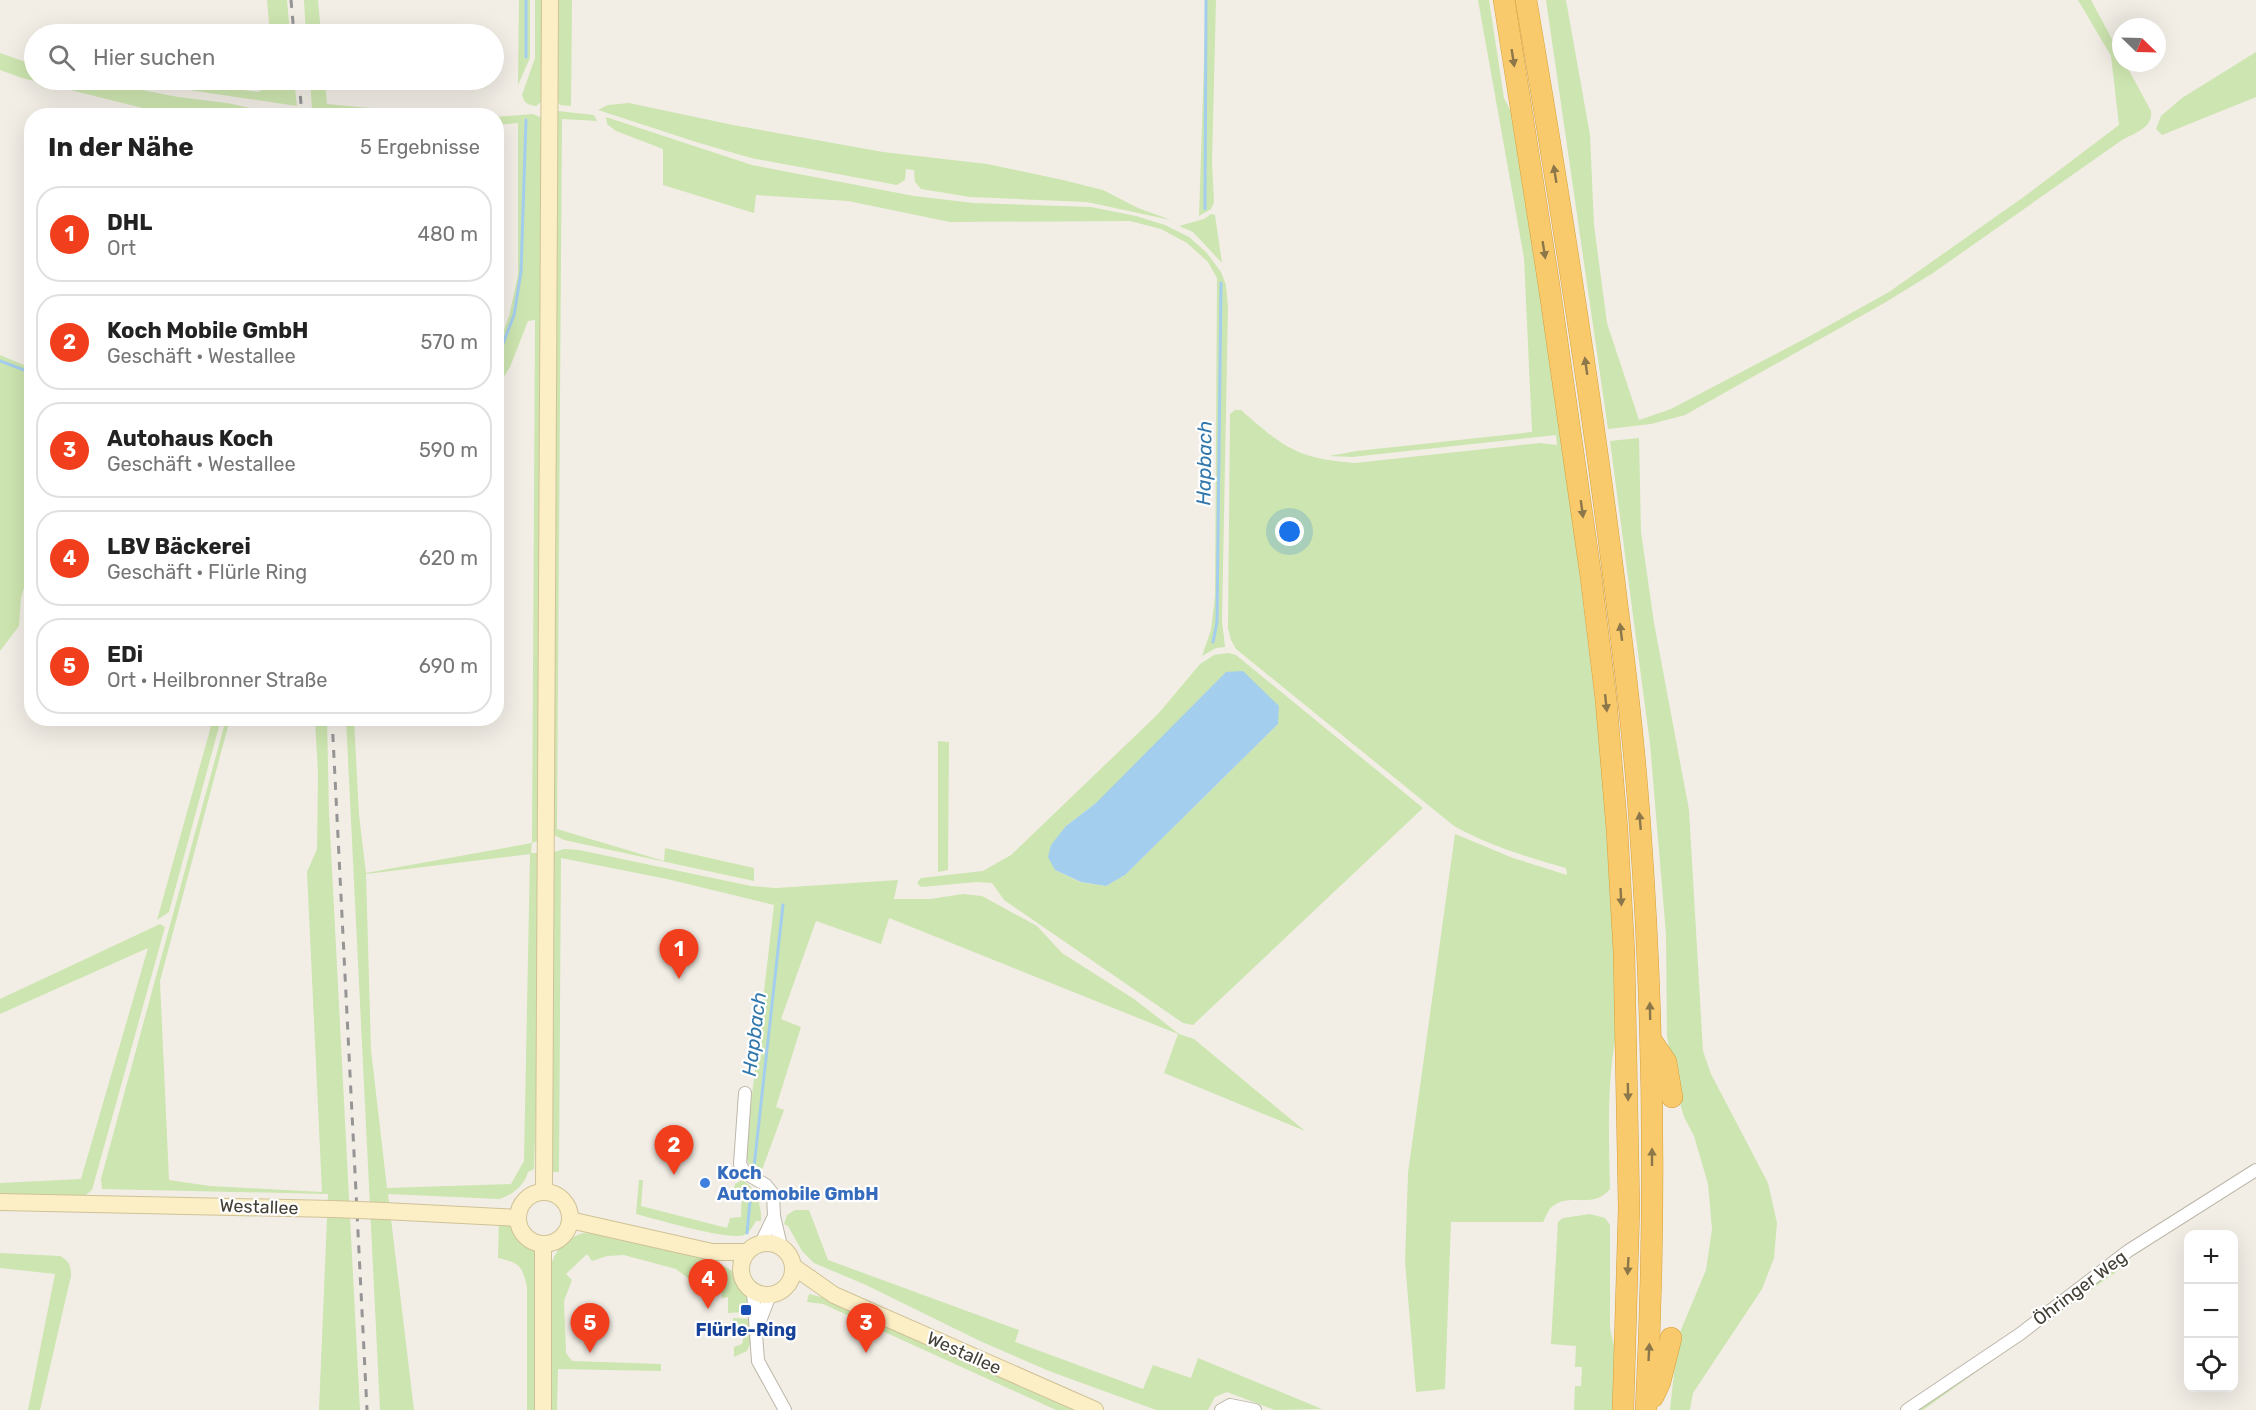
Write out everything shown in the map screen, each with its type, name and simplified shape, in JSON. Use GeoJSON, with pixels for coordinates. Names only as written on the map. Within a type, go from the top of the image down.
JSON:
{"type":"FeatureCollection","features":[{"type":"Feature","properties":{"kind":"highway"},"geometry":{"type":"LineString","coordinates":[[1504,0],[1574,451],[1606,700],[1617,828],[1624,952],[1629,1208],[1623,1410]]}},
{"type":"Feature","properties":{"kind":"highway"},"geometry":{"type":"LineString","coordinates":[[1526,0],[1573,281],[1598,450],[1630,711],[1639,813],[1650,1039],[1652,1236],[1647,1410]]}},
{"type":"Feature","properties":{"kind":"highway"},"geometry":{"type":"LineString","coordinates":[[1650,1039],[1666,1062],[1672,1097]]}},
{"type":"Feature","properties":{"kind":"highway"},"geometry":{"type":"LineString","coordinates":[[1647,1410],[1660,1382],[1671,1338]]}},
{"type":"Feature","properties":{"kind":"main road"},"geometry":{"type":"LineString","coordinates":[[544,1191],[550,0]]}},
{"type":"Feature","properties":{"kind":"main road"},"geometry":{"type":"LineString","coordinates":[[544,1191],[555,1194],[563,1200],[569,1209],[570,1220],[561,1238],[553,1243],[543,1244],[532,1242],[525,1236],[519,1227],[518,1218],[525,1199],[544,1191]]}},
{"type":"Feature","properties":{"kind":"main road","name":"Westallee"},"geometry":{"type":"LineString","coordinates":[[0,1202],[333,1209],[518,1218]]}},
{"type":"Feature","properties":{"kind":"main road"},"geometry":{"type":"LineString","coordinates":[[570,1220],[712,1252],[746,1252]]}},
{"type":"Feature","properties":{"kind":"main road"},"geometry":{"type":"LineString","coordinates":[[761,1243],[781,1246],[788,1252],[794,1268],[787,1286],[771,1295],[753,1291],[744,1282],[741,1270],[742,1259],[746,1252],[761,1243]]}},
{"type":"Feature","properties":{"kind":"main road"},"geometry":{"type":"LineString","coordinates":[[543,1244],[543,1410]]}},
{"type":"Feature","properties":{"kind":"main road"},"geometry":{"type":"LineString","coordinates":[[712,1252],[741,1270]]}},
{"type":"Feature","properties":{"kind":"main road","name":"Westallee"},"geometry":{"type":"LineString","coordinates":[[794,1268],[834,1294],[1095,1410]]}},
{"type":"Feature","properties":{"kind":"main road","name":"Westallee"},"geometry":{"type":"LineString","coordinates":[[787,1286],[834,1294]]}},
{"type":"Feature","properties":{"kind":"street"},"geometry":{"type":"LineString","coordinates":[[745,1093],[740,1164],[745,1173],[766,1185],[773,1194],[774,1216],[781,1246]]}},
{"type":"Feature","properties":{"kind":"street","name":"Öhringer Weg"},"geometry":{"type":"LineString","coordinates":[[1907,1410],[2020,1334],[2128,1251],[2256,1170]]}},
{"type":"Feature","properties":{"kind":"street"},"geometry":{"type":"LineString","coordinates":[[761,1243],[774,1216]]}},
{"type":"Feature","properties":{"kind":"street"},"geometry":{"type":"LineString","coordinates":[[753,1291],[758,1361],[785,1410]]}},
{"type":"Feature","properties":{"kind":"street"},"geometry":{"type":"LineString","coordinates":[[757,1330],[771,1295]]}},
{"type":"Feature","properties":{"kind":"street"},"geometry":{"type":"LineString","coordinates":[[1221,1410],[1230,1405],[1255,1410]]}},
{"type":"Feature","properties":{"kind":"green space"},"geometry":{"type":"Polygon","coordinates":[[[267,0],[287,0],[289,24],[269,24],[267,0]]]}},
{"type":"Feature","properties":{"kind":"green space"},"geometry":{"type":"Polygon","coordinates":[[[304,0],[318,0],[320,24],[305,24],[304,0]]]}},
{"type":"Feature","properties":{"kind":"green space"},"geometry":{"type":"Polygon","coordinates":[[[519,0],[530,0],[530,58],[518,85],[519,0]]]}},
{"type":"Feature","properties":{"kind":"green space"},"geometry":{"type":"Polygon","coordinates":[[[535,0],[545,0],[544,94],[541,102],[536,106],[527,103],[522,95],[535,58],[535,0]]]}},
{"type":"Feature","properties":{"kind":"green space"},"geometry":{"type":"Polygon","coordinates":[[[555,0],[572,0],[571,106],[560,105],[554,95],[555,0]]]}},
{"type":"Feature","properties":{"kind":"green space"},"geometry":{"type":"Polygon","coordinates":[[[1206,0],[1216,0],[1212,162],[1214,202],[1211,209],[1199,216],[1206,0]]]}},
{"type":"Feature","properties":{"kind":"green space"},"geometry":{"type":"Polygon","coordinates":[[[1478,0],[1489,0],[1504,98],[1515,120],[1564,445],[1602,758],[1618,1027],[1610,1087],[1610,1189],[1596,1199],[1560,1202],[1550,1209],[1543,1222],[1451,1222],[1445,1389],[1416,1392],[1405,1262],[1408,1173],[1455,834],[1513,858],[1567,875],[1566,868],[1495,845],[1454,826],[1236,649],[1228,628],[1230,414],[1235,410],[1241,410],[1268,433],[1292,449],[1319,458],[1355,463],[1540,443],[1557,445],[1556,435],[1352,457],[1329,456],[1532,432],[1524,258],[1478,0]]]}},
{"type":"Feature","properties":{"kind":"green space"},"geometry":{"type":"Polygon","coordinates":[[[1546,0],[1566,0],[1590,135],[1594,225],[1607,323],[1639,420],[1671,409],[1889,292],[2025,196],[2119,125],[2113,72],[2130,72],[2151,111],[2151,117],[2146,126],[2122,140],[1933,273],[1886,302],[1685,415],[1651,424],[1608,429],[1546,0]]]}},
{"type":"Feature","properties":{"kind":"green space"},"geometry":{"type":"Polygon","coordinates":[[[2078,0],[2091,0],[2112,39],[2112,65],[2111,56],[2078,0]]]}},
{"type":"Feature","properties":{"kind":"green space"},"geometry":{"type":"Polygon","coordinates":[[[2256,52],[2256,97],[2162,135],[2156,129],[2161,116],[2182,98],[2256,52]]]}},
{"type":"Feature","properties":{"kind":"green space"},"geometry":{"type":"Polygon","coordinates":[[[0,53],[24,61],[24,78],[0,70],[0,53]]]}},
{"type":"Feature","properties":{"kind":"green space"},"geometry":{"type":"Polygon","coordinates":[[[70,90],[142,90],[250,108],[143,108],[70,90]]]}},
{"type":"Feature","properties":{"kind":"green space"},"geometry":{"type":"Polygon","coordinates":[[[189,90],[258,92],[295,90],[297,106],[189,90]]]}},
{"type":"Feature","properties":{"kind":"green space"},"geometry":{"type":"Polygon","coordinates":[[[311,90],[326,90],[327,104],[370,108],[312,108],[311,90]]]}},
{"type":"Feature","properties":{"kind":"green space"},"geometry":{"type":"Polygon","coordinates":[[[629,103],[733,125],[883,152],[987,164],[1063,180],[1103,190],[1138,208],[1171,220],[1087,202],[970,197],[921,189],[915,182],[914,170],[906,169],[905,180],[897,185],[751,158],[598,110],[608,105],[629,103]]]}},
{"type":"Feature","properties":{"kind":"green space"},"geometry":{"type":"Polygon","coordinates":[[[558,111],[594,115],[597,121],[562,119],[557,829],[664,861],[665,848],[754,868],[754,881],[564,840],[554,835],[550,823],[554,117],[558,111]]]}},
{"type":"Feature","properties":{"kind":"green space"},"geometry":{"type":"Polygon","coordinates":[[[533,114],[542,118],[540,840],[532,843],[535,320],[528,321],[504,377],[504,330],[518,275],[518,123],[504,124],[504,116],[533,114]]]}},
{"type":"Feature","properties":{"kind":"green space"},"geometry":{"type":"Polygon","coordinates":[[[606,117],[752,165],[914,196],[974,203],[1091,207],[1136,216],[1165,225],[1189,237],[1206,252],[1221,272],[1226,285],[1228,307],[1222,621],[1225,647],[1216,648],[1202,656],[1211,630],[1215,596],[1217,278],[1208,262],[1187,243],[1161,229],[1130,221],[950,222],[848,201],[756,195],[754,213],[663,185],[663,149],[616,131],[607,124],[606,117]]]}},
{"type":"Feature","properties":{"kind":"green space"},"geometry":{"type":"Polygon","coordinates":[[[1211,214],[1215,215],[1222,263],[1193,232],[1179,226],[1204,219],[1211,214]]]}},
{"type":"Feature","properties":{"kind":"green space"},"geometry":{"type":"Polygon","coordinates":[[[0,355],[24,365],[24,587],[19,626],[0,651],[0,355]]]}},
{"type":"Feature","properties":{"kind":"green space"},"geometry":{"type":"Polygon","coordinates":[[[1639,438],[1641,532],[1654,623],[1689,810],[1703,1051],[1711,1074],[1768,1183],[1777,1223],[1774,1258],[1762,1289],[1693,1393],[1690,1410],[1670,1410],[1678,1337],[1706,1270],[1712,1229],[1708,1184],[1694,1136],[1684,1117],[1677,1093],[1667,1036],[1666,934],[1650,744],[1610,441],[1639,438]]]}},
{"type":"Feature","properties":{"kind":"green space"},"geometry":{"type":"Polygon","coordinates":[[[1228,653],[1236,655],[1423,808],[1193,1025],[1183,1023],[1004,900],[992,883],[977,882],[921,887],[917,883],[921,878],[983,871],[1011,855],[1158,714],[1200,664],[1214,655],[1228,653]],[[1278,724],[1096,803],[1066,826],[1055,870],[1080,882],[1106,886],[1125,875],[1278,724]]]}},
{"type":"Feature","properties":{"kind":"green space"},"geometry":{"type":"Polygon","coordinates":[[[211,726],[219,726],[169,912],[157,920],[211,726]]]}},
{"type":"Feature","properties":{"kind":"green space"},"geometry":{"type":"Polygon","coordinates":[[[224,726],[228,726],[160,981],[169,1180],[210,1186],[322,1192],[307,872],[317,849],[318,774],[315,726],[327,726],[329,812],[360,1410],[319,1410],[328,1194],[102,1189],[101,1179],[224,726]]]}},
{"type":"Feature","properties":{"kind":"green space"},"geometry":{"type":"Polygon","coordinates":[[[346,726],[354,726],[359,815],[366,873],[532,843],[531,853],[540,853],[539,1021],[534,1169],[528,1172],[517,1189],[499,1199],[388,1194],[414,1410],[380,1410],[346,726]],[[530,854],[366,874],[371,1050],[387,1188],[511,1184],[524,1161],[530,854]]]}},
{"type":"Feature","properties":{"kind":"green space"},"geometry":{"type":"Polygon","coordinates":[[[938,741],[949,742],[948,870],[938,872],[938,741]]]}},
{"type":"Feature","properties":{"kind":"green space"},"geometry":{"type":"Polygon","coordinates":[[[564,849],[579,850],[751,886],[776,888],[898,880],[894,899],[930,899],[963,894],[982,896],[1037,926],[1062,953],[1134,999],[1179,1034],[1194,1039],[1305,1131],[1164,1073],[1178,1034],[889,918],[881,944],[816,921],[781,1019],[801,1027],[776,1107],[784,1110],[762,1170],[750,1166],[745,1156],[774,905],[667,879],[561,858],[559,1172],[551,1172],[550,863],[554,852],[564,849]]]}},
{"type":"Feature","properties":{"kind":"green space"},"geometry":{"type":"Polygon","coordinates":[[[160,924],[165,927],[92,1190],[83,1197],[0,1195],[0,1183],[81,1179],[148,948],[0,1014],[0,999],[160,924]]]}},
{"type":"Feature","properties":{"kind":"green space"},"geometry":{"type":"Polygon","coordinates":[[[639,1180],[643,1180],[641,1206],[727,1228],[730,1218],[741,1217],[742,1194],[733,1194],[735,1184],[742,1180],[751,1187],[757,1198],[761,1221],[756,1221],[746,1234],[736,1236],[709,1232],[636,1214],[639,1180]]]}},
{"type":"Feature","properties":{"kind":"green space"},"geometry":{"type":"Polygon","coordinates":[[[795,1210],[809,1210],[828,1260],[1019,1330],[1015,1342],[1143,1389],[1153,1365],[1191,1378],[1198,1358],[1322,1409],[1275,1410],[1227,1392],[1215,1397],[1208,1410],[1156,1410],[1049,1371],[814,1263],[802,1251],[788,1226],[784,1224],[787,1215],[795,1210]]]}},
{"type":"Feature","properties":{"kind":"green space"},"geometry":{"type":"Polygon","coordinates":[[[1590,1214],[1605,1218],[1610,1225],[1610,1328],[1617,1359],[1614,1410],[1574,1410],[1575,1386],[1581,1386],[1582,1367],[1575,1367],[1576,1346],[1551,1344],[1558,1222],[1563,1218],[1590,1214]]]}},
{"type":"Feature","properties":{"kind":"green space"},"geometry":{"type":"Polygon","coordinates":[[[499,1217],[518,1218],[526,1236],[543,1244],[543,1410],[527,1410],[527,1287],[519,1266],[498,1258],[499,1217]]]}},
{"type":"Feature","properties":{"kind":"green space"},"geometry":{"type":"Polygon","coordinates":[[[583,1233],[600,1234],[671,1249],[725,1266],[735,1274],[750,1305],[744,1306],[744,1312],[728,1313],[728,1297],[722,1298],[721,1280],[689,1279],[676,1269],[624,1255],[607,1256],[592,1261],[587,1254],[566,1274],[572,1280],[564,1301],[566,1353],[572,1361],[661,1364],[661,1371],[558,1369],[557,1410],[548,1410],[552,1262],[564,1243],[583,1233]]]}},
{"type":"Feature","properties":{"kind":"green space"},"geometry":{"type":"Polygon","coordinates":[[[0,1253],[60,1256],[70,1266],[71,1276],[40,1410],[28,1410],[55,1274],[0,1268],[0,1253]]]}},
{"type":"Feature","properties":{"kind":"green space"},"geometry":{"type":"Polygon","coordinates":[[[2126,1256],[2130,1262],[1923,1410],[1907,1410],[2126,1256]]]}},
{"type":"Feature","properties":{"kind":"green space"},"geometry":{"type":"Polygon","coordinates":[[[809,1294],[837,1301],[1078,1410],[1056,1410],[823,1304],[807,1302],[809,1294]]]}},
{"type":"Feature","properties":{"kind":"green space"},"geometry":{"type":"Polygon","coordinates":[[[733,1318],[750,1319],[750,1344],[747,1351],[734,1357],[734,1347],[742,1344],[744,1336],[739,1327],[733,1326],[733,1318]]]}},
{"type":"Feature","properties":{"kind":"water"},"geometry":{"type":"Polygon","coordinates":[[[1243,671],[1279,706],[1278,724],[1125,875],[1106,886],[1081,882],[1055,870],[1048,857],[1051,845],[1066,826],[1096,803],[1226,672],[1243,671]]]}},
{"type":"Feature","properties":{"kind":"waterway"},"geometry":{"type":"LineString","coordinates":[[526,0],[526,57]]}},
{"type":"Feature","properties":{"kind":"waterway","name":"Hapbach"},"geometry":{"type":"LineString","coordinates":[[1205,209],[1206,0]]}},
{"type":"Feature","properties":{"kind":"waterway"},"geometry":{"type":"LineString","coordinates":[[504,341],[514,315],[521,272],[526,120]]}},
{"type":"Feature","properties":{"kind":"waterway","name":"Hapbach"},"geometry":{"type":"LineString","coordinates":[[1213,642],[1217,622],[1221,283]]}},
{"type":"Feature","properties":{"kind":"waterway"},"geometry":{"type":"LineString","coordinates":[[0,361],[24,370]]}},
{"type":"Feature","properties":{"kind":"waterway","name":"Hapbach"},"geometry":{"type":"LineString","coordinates":[[754,1167],[783,905]]}},
{"type":"Feature","properties":{"kind":"waterway","name":"Hapbach"},"geometry":{"type":"LineString","coordinates":[[747,1233],[751,1191]]}},
{"type":"Feature","properties":{"kind":"railway"},"geometry":{"type":"LineString","coordinates":[[291,0],[293,24]]}},
{"type":"Feature","properties":{"kind":"railway"},"geometry":{"type":"LineString","coordinates":[[300,90],[301,108]]}},
{"type":"Feature","properties":{"kind":"railway"},"geometry":{"type":"LineString","coordinates":[[332,726],[367,1410]]}},
{"type":"Feature","properties":{"kind":"place","name":"DHL"},"geometry":{"type":"Point","coordinates":[679,979]}},
{"type":"Feature","properties":{"kind":"place","name":"Koch Mobile GmbH"},"geometry":{"type":"Point","coordinates":[674,1175]}},
{"type":"Feature","properties":{"kind":"place","name":"Koch Automobile GmbH"},"geometry":{"type":"Point","coordinates":[705,1183]}},
{"type":"Feature","properties":{"kind":"place","name":"LBV Bäckerei"},"geometry":{"type":"Point","coordinates":[708,1309]}},
{"type":"Feature","properties":{"kind":"place","name":"Flürle-Ring"},"geometry":{"type":"Point","coordinates":[746,1310]}},
{"type":"Feature","properties":{"kind":"place","name":"EDi"},"geometry":{"type":"Point","coordinates":[590,1353]}},
{"type":"Feature","properties":{"kind":"place","name":"Autohaus Koch"},"geometry":{"type":"Point","coordinates":[866,1353]}}]}
